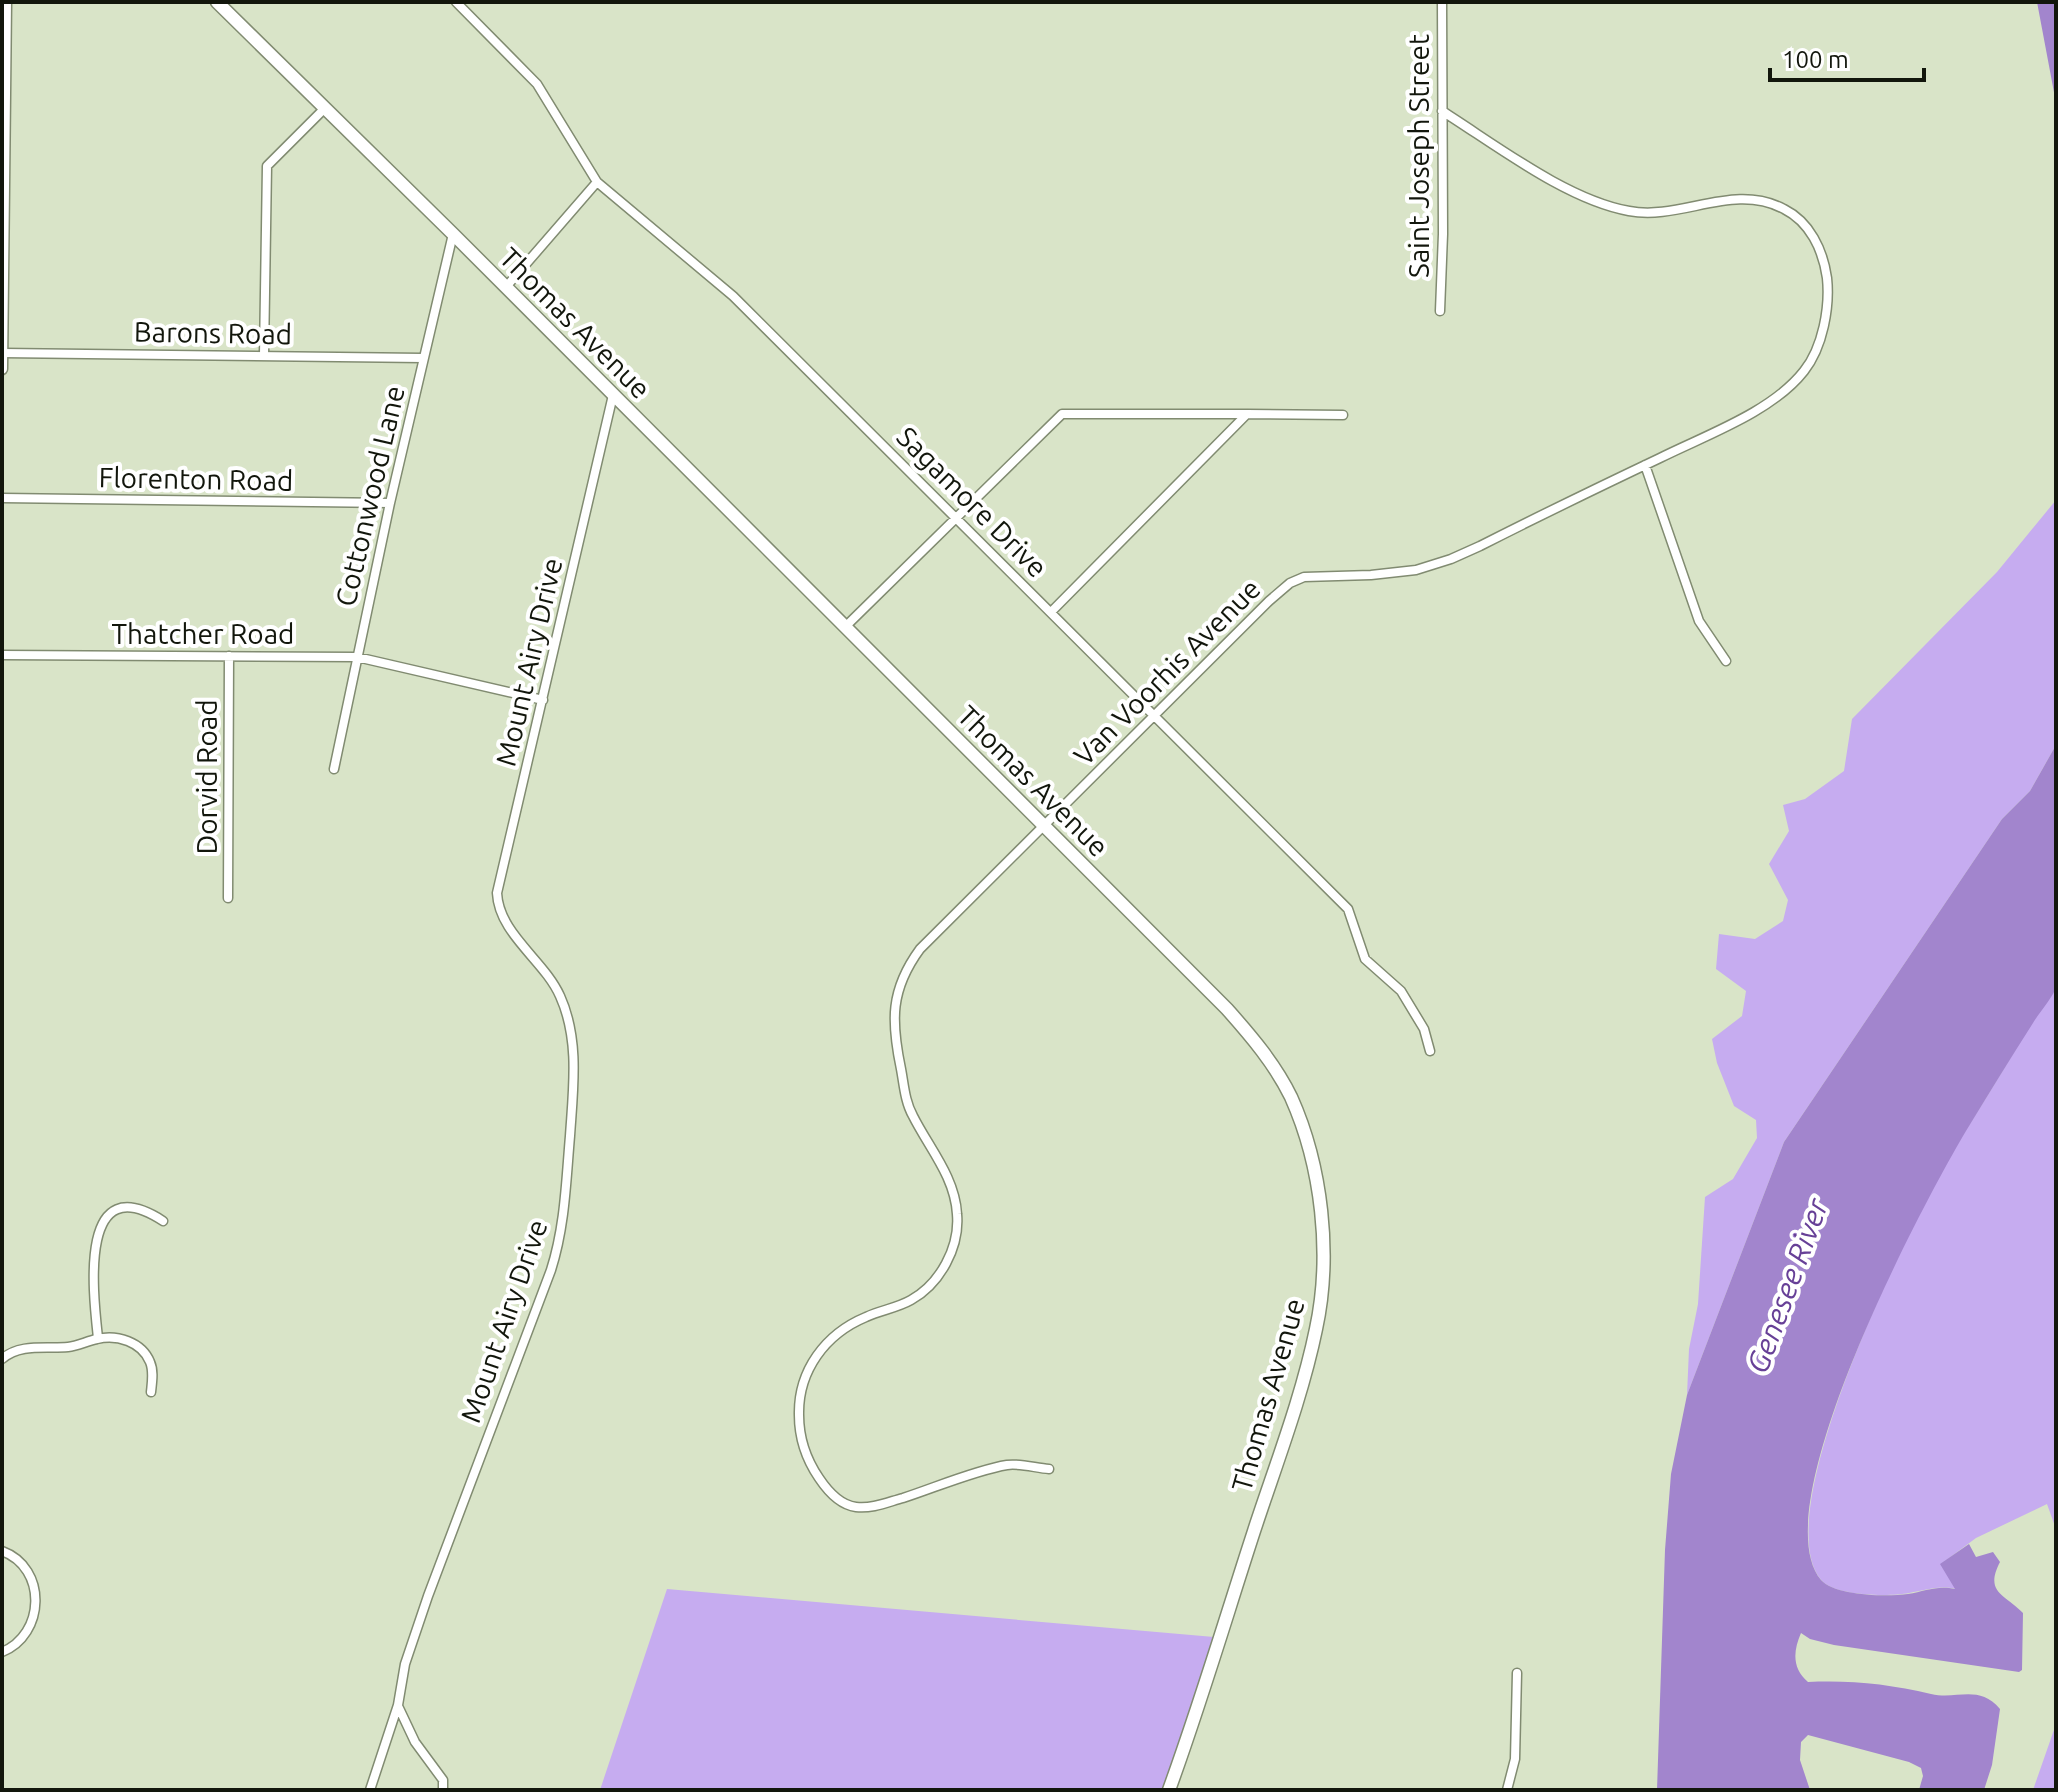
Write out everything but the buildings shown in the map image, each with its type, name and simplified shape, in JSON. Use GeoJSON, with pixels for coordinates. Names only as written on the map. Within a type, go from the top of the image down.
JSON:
{"type":"FeatureCollection","features":[{"type":"Feature","properties":{"kind":"main road","name":"Thomas Avenue"},"geometry":{"type":"LineString","coordinates":[[217,2],[506,287],[1256,1042],[1291,1098],[1314,1175],[1321,1222],[1323,1274],[1317,1326],[1309,1361],[1169,1790]]}},
{"type":"Feature","properties":{"kind":"street","name":"Sagamore Drive"},"geometry":{"type":"LineString","coordinates":[[456,2],[537,84],[597,182],[733,296],[1348,909],[1365,959],[1401,991],[1424,1029],[1430,1051]]}},
{"type":"Feature","properties":{"kind":"street","name":"Saint Joseph Street"},"geometry":{"type":"LineString","coordinates":[[1440,311],[1442,2]]}},
{"type":"Feature","properties":{"kind":"street"},"geometry":{"type":"LineString","coordinates":[[2,369],[5,3]]}},
{"type":"Feature","properties":{"kind":"street"},"geometry":{"type":"LineString","coordinates":[[264,355],[267,166],[325,108]]}},
{"type":"Feature","properties":{"kind":"street","name":"Van Voorhis Avenue"},"geometry":{"type":"LineString","coordinates":[[1049,1469],[1009,1464],[885,1503],[856,1507],[838,1499],[820,1479],[805,1451],[799,1420],[801,1390],[805,1375],[822,1347],[850,1324],[913,1299],[927,1289],[949,1258],[957,1228],[956,1199],[947,1176],[907,1102],[894,1031],[896,997],[904,971],[920,949],[1290,583],[1304,577],[1416,570],[1451,559],[1758,408],[1779,395],[1806,368],[1823,330],[1828,287],[1823,259],[1802,221],[1784,209],[1741,199],[1718,200],[1650,213],[1630,212],[1556,182],[1442,111]]}},
{"type":"Feature","properties":{"kind":"street"},"geometry":{"type":"LineString","coordinates":[[506,287],[597,182]]}},
{"type":"Feature","properties":{"kind":"street","name":"Cottonwood Lane"},"geometry":{"type":"LineString","coordinates":[[334,769],[390,503],[453,234]]}},
{"type":"Feature","properties":{"kind":"street","name":"Barons Road"},"geometry":{"type":"LineString","coordinates":[[2,353],[423,358]]}},
{"type":"Feature","properties":{"kind":"street","name":"Mount Airy Drive"},"geometry":{"type":"LineString","coordinates":[[370,1790],[398,1705],[405,1664],[551,1270],[565,1208],[574,1079],[568,1018],[549,975],[505,922],[498,903],[499,882],[613,395]]}},
{"type":"Feature","properties":{"kind":"street"},"geometry":{"type":"LineString","coordinates":[[845,627],[1062,414],[1343,415]]}},
{"type":"Feature","properties":{"kind":"street"},"geometry":{"type":"LineString","coordinates":[[1051,612],[1247,414]]}},
{"type":"Feature","properties":{"kind":"street"},"geometry":{"type":"LineString","coordinates":[[1645,465],[1699,621],[1726,661]]}},
{"type":"Feature","properties":{"kind":"street","name":"Florenton Road"},"geometry":{"type":"LineString","coordinates":[[2,498],[390,503]]}},
{"type":"Feature","properties":{"kind":"street","name":"Thatcher Road"},"geometry":{"type":"LineString","coordinates":[[2,655],[357,657],[543,700]]}},
{"type":"Feature","properties":{"kind":"street","name":"Dorvid Road"},"geometry":{"type":"LineString","coordinates":[[228,898],[229,656]]}},
{"type":"Feature","properties":{"kind":"street"},"geometry":{"type":"LineString","coordinates":[[98,1338],[93,1286],[98,1233],[103,1220],[113,1211],[128,1207],[163,1221]]}},
{"type":"Feature","properties":{"kind":"street"},"geometry":{"type":"LineString","coordinates":[[2,1359],[12,1351],[22,1349],[67,1347],[98,1338],[124,1339],[140,1348],[150,1362],[151,1392]]}},
{"type":"Feature","properties":{"kind":"street"},"geometry":{"type":"LineString","coordinates":[[2,1551],[26,1568],[36,1597],[34,1617],[27,1633],[14,1647],[2,1652]]}},
{"type":"Feature","properties":{"kind":"street"},"geometry":{"type":"LineString","coordinates":[[1507,1790],[1515,1759],[1517,1673]]}},
{"type":"Feature","properties":{"kind":"street"},"geometry":{"type":"LineString","coordinates":[[398,1705],[415,1742],[443,1780],[443,1790]]}},
{"type":"Feature","properties":{"kind":"shaded area"},"geometry":{"type":"Polygon","coordinates":[[[2056,500],[2056,745],[2030,791],[2002,819],[1784,1142],[1687,1395],[1689,1349],[1698,1304],[1705,1197],[1733,1179],[1757,1138],[1756,1120],[1734,1106],[1717,1063],[1712,1039],[1742,1016],[1746,991],[1716,969],[1719,934],[1755,939],[1783,921],[1788,900],[1769,864],[1789,831],[1783,805],[1805,799],[1844,771],[1852,719],[1997,572],[2056,500]]]}},
{"type":"Feature","properties":{"kind":"shaded area"},"geometry":{"type":"Polygon","coordinates":[[[2056,988],[2056,1529],[2047,1504],[1976,1538],[1941,1564],[1956,1589],[1938,1588],[1889,1595],[1839,1590],[1822,1581],[1810,1550],[1810,1506],[1840,1394],[1886,1282],[1931,1189],[2056,988]]]}},
{"type":"Feature","properties":{"kind":"shaded area"},"geometry":{"type":"Polygon","coordinates":[[[667,1589],[1214,1637],[1165,1790],[600,1790],[667,1589]]]}},
{"type":"Feature","properties":{"kind":"shaded area"},"geometry":{"type":"Polygon","coordinates":[[[2056,1724],[2056,1790],[2033,1790],[2056,1724]]]}},
{"type":"Feature","properties":{"kind":"water"},"geometry":{"type":"Polygon","coordinates":[[[2037,2],[2056,2],[2056,103],[2037,2]]]}},
{"type":"Feature","properties":{"kind":"water","name":"Genesee River"},"geometry":{"type":"Polygon","coordinates":[[[2056,745],[2056,987],[1966,1131],[1885,1286],[1829,1425],[1812,1490],[1808,1543],[1821,1580],[1838,1589],[1875,1595],[1955,1589],[1940,1564],[1969,1544],[1976,1557],[1993,1552],[2000,1562],[1994,1580],[1996,1587],[2023,1613],[2022,1670],[1834,1645],[1810,1639],[1801,1633],[1795,1653],[1799,1671],[1808,1682],[1870,1684],[1941,1695],[1976,1695],[1992,1701],[2000,1709],[1992,1765],[1984,1790],[1919,1790],[1923,1776],[1921,1768],[1909,1762],[1808,1735],[1801,1742],[1800,1760],[1810,1790],[1657,1790],[1665,1550],[1671,1474],[1687,1395],[1784,1142],[2002,819],[2030,791],[2056,745]]]}}]}
